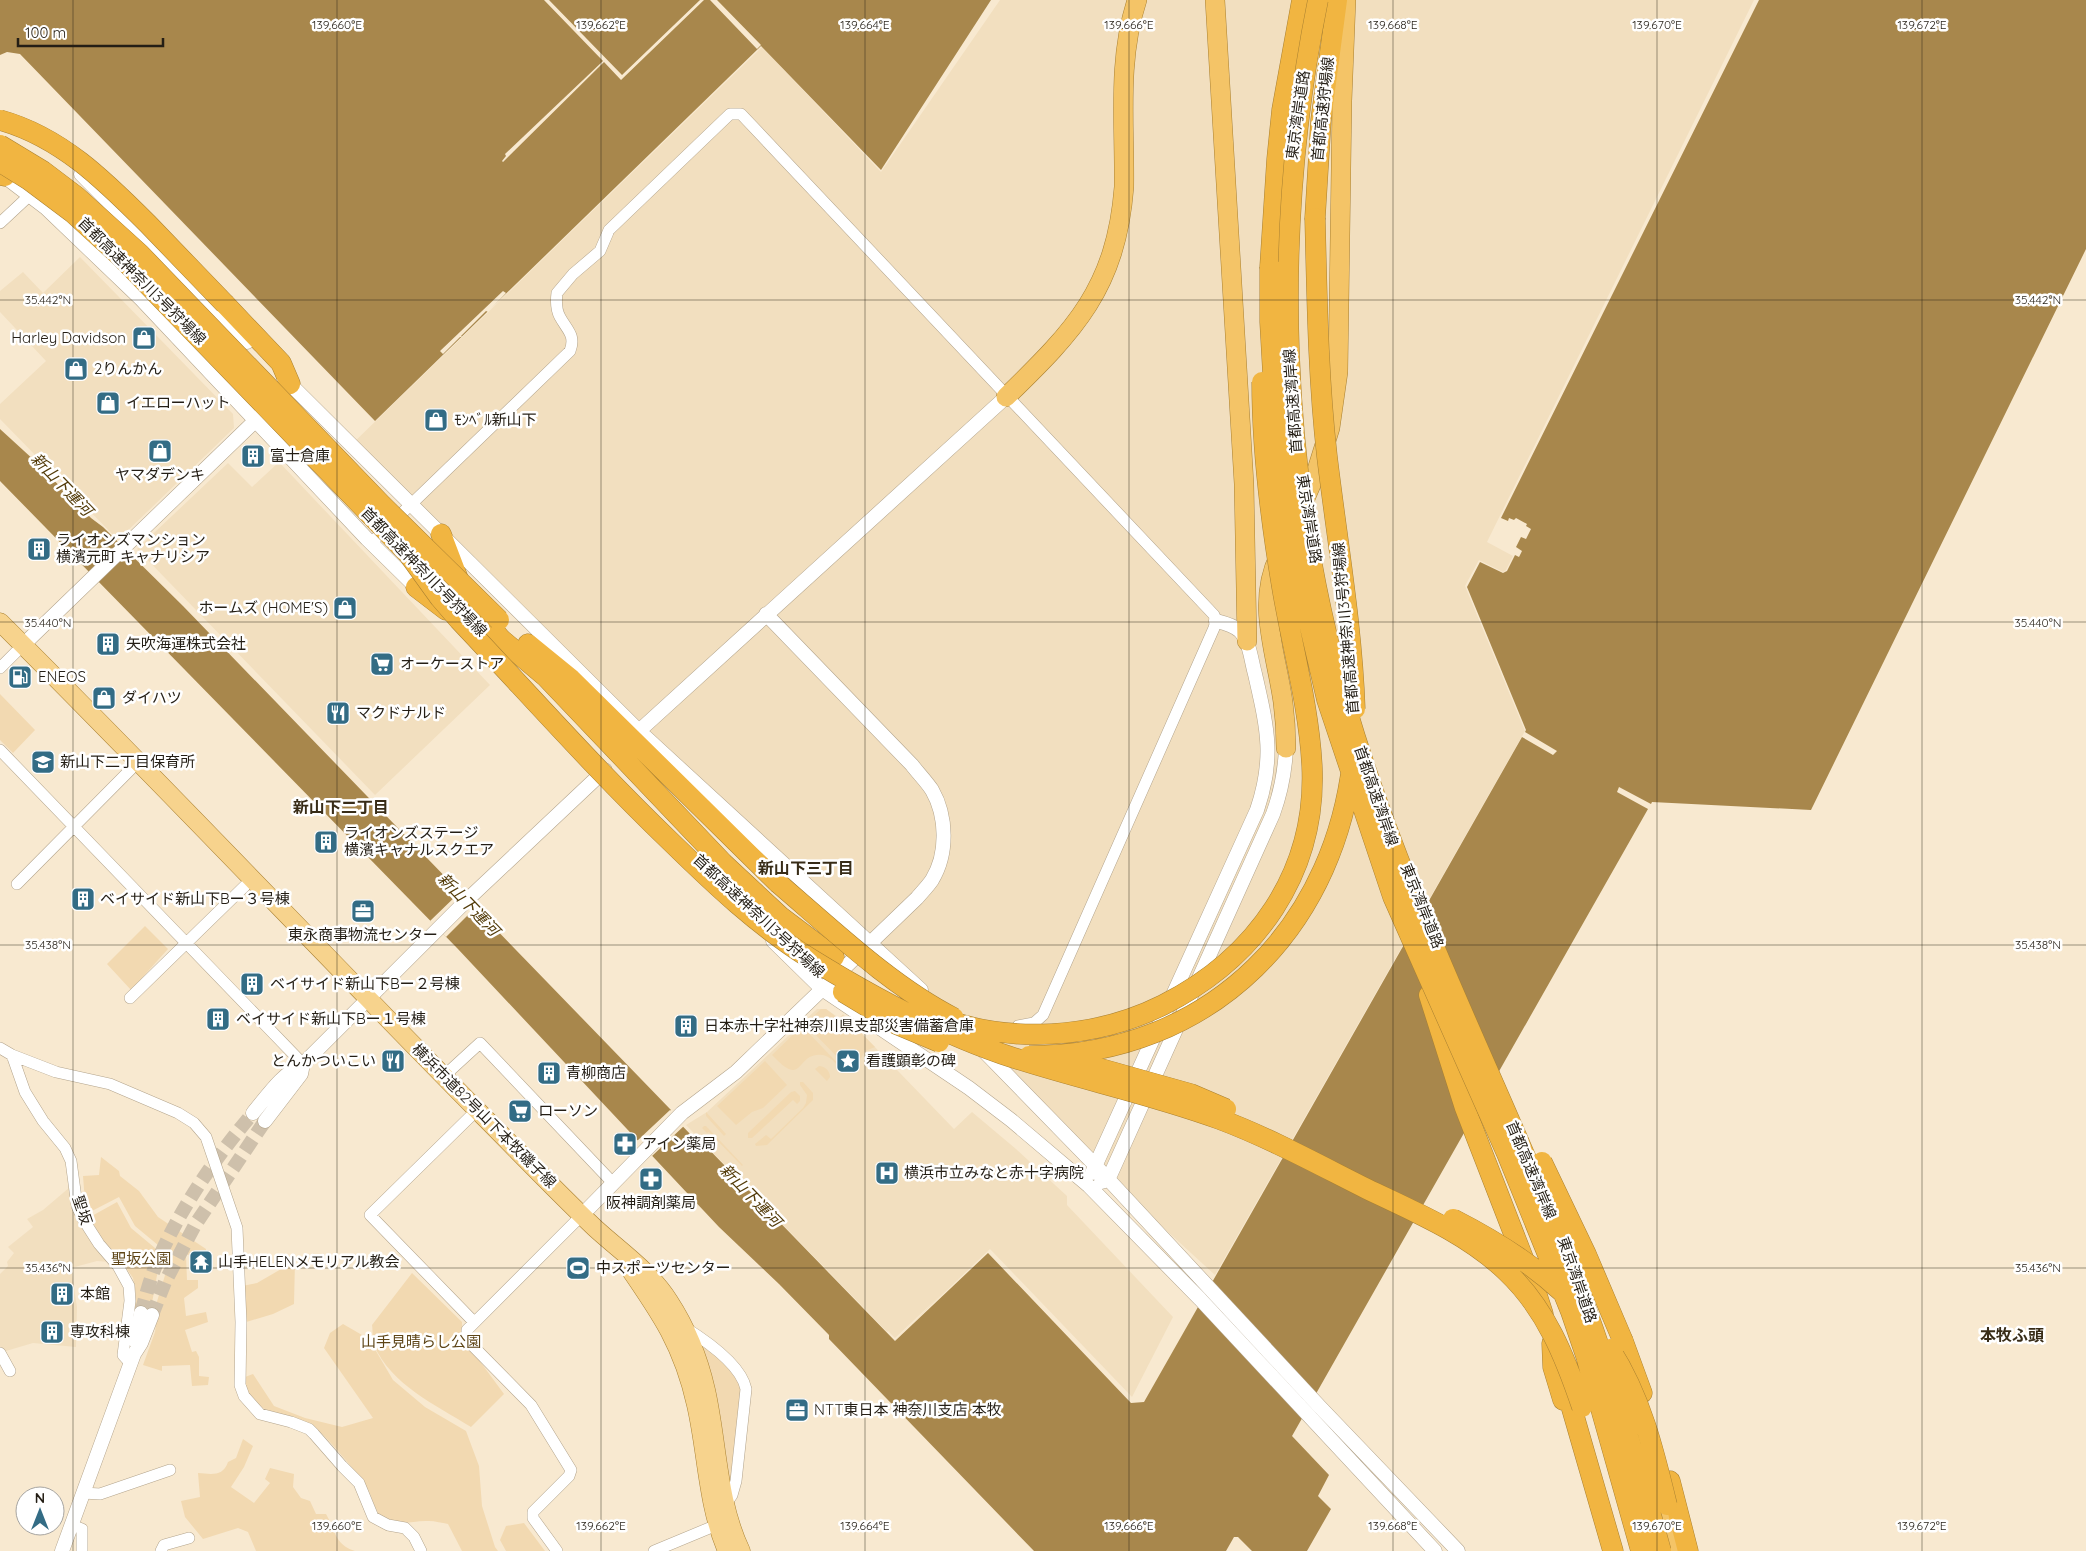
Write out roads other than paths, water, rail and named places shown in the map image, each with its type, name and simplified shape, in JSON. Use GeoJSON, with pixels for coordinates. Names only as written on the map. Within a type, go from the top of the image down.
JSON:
{"type":"FeatureCollection","features":[{"type":"Feature","properties":{"kind":"highway"},"geometry":{"type":"LineString","coordinates":[[1006,397],[1044,360],[1074,326],[1102,281],[1114,247],[1124,187],[1124,56],[1136,0]]}},
{"type":"Feature","properties":{"kind":"highway"},"geometry":{"type":"LineString","coordinates":[[1215,0],[1244,484],[1247,641]]}},
{"type":"Feature","properties":{"kind":"highway","name":"首都高速湾岸線"},"geometry":{"type":"LineString","coordinates":[[1302,0],[1282,110],[1270,268],[1271,340],[1282,468],[1291,536],[1303,599],[1327,700],[1393,897],[1507,1154],[1571,1312],[1589,1365],[1641,1551]]}},
{"type":"Feature","properties":{"kind":"highway","name":"首都高速湾岸線"},"geometry":{"type":"LineString","coordinates":[[1317,0],[1306,67],[1293,191],[1289,274],[1289,356],[1292,412],[1307,533],[1332,656],[1363,762],[1401,865],[1550,1214],[1588,1312],[1632,1447],[1661,1551]]}},
{"type":"Feature","properties":{"kind":"highway","name":"東京湾岸道路"},"geometry":{"type":"LineString","coordinates":[[1317,0],[1293,146],[1285,296],[1288,397],[1293,456],[1319,617],[1343,709],[1379,818],[1420,923],[1559,1246],[1581,1310],[1647,1551]]}},
{"type":"Feature","properties":{"kind":"highway","name":"東京湾岸道路"},"geometry":{"type":"LineString","coordinates":[[1324,0],[1303,128],[1292,251],[1292,343],[1300,456],[1312,543],[1326,615],[1345,691],[1382,805],[1426,919],[1571,1260],[1590,1316],[1656,1551]]}},
{"type":"Feature","properties":{"kind":"highway","name":"首都高速狩場線"},"geometry":{"type":"LineString","coordinates":[[1316,218],[1321,120],[1337,0]]}},
{"type":"Feature","properties":{"kind":"highway"},"geometry":{"type":"LineString","coordinates":[[1286,748],[1283,702],[1272,648],[1267,609],[1270,579],[1316,473],[1330,428],[1338,372],[1342,101],[1346,0]]}},
{"type":"Feature","properties":{"kind":"highway"},"geometry":{"type":"LineString","coordinates":[[0,120],[54,142],[84,163],[112,188],[281,363],[290,384]]}},
{"type":"Feature","properties":{"kind":"highway","name":"首都高速神奈川3号狩場線"},"geometry":{"type":"LineString","coordinates":[[0,145],[43,171],[76,196],[140,254],[382,505],[660,781],[752,878],[834,957],[900,999],[928,1013],[960,1024],[1012,1033],[1050,1034],[1074,1032],[1114,1024],[1136,1017],[1192,989],[1228,963],[1257,933],[1279,902],[1296,867],[1307,830],[1312,767],[1305,710],[1273,528],[1265,462],[1262,380],[1270,268]]}},
{"type":"Feature","properties":{"kind":"highway","name":"首都高速神奈川3号狩場線"},"geometry":{"type":"LineString","coordinates":[[1,171],[30,180],[74,213],[120,256],[409,555],[730,893],[796,955],[846,994],[902,1027],[932,1039],[972,1050],[1020,1056],[1069,1055],[1093,1052],[1137,1040],[1187,1018],[1231,989],[1256,966],[1284,935],[1301,912],[1325,868],[1341,825],[1349,791],[1354,731],[1354,680],[1327,454],[1318,350],[1316,218]]}},
{"type":"Feature","properties":{"kind":"highway"},"geometry":{"type":"LineString","coordinates":[[441,534],[465,597],[501,639],[546,677],[723,862],[781,917],[834,957]]}},
{"type":"Feature","properties":{"kind":"highway"},"geometry":{"type":"LineString","coordinates":[[409,555],[440,598],[459,620],[629,801],[722,891],[772,932],[810,959],[899,1010],[955,1036],[1001,1054],[1178,1105],[1264,1138],[1436,1222],[1482,1250],[1530,1296],[1558,1343],[1582,1407],[1622,1551]]}},
{"type":"Feature","properties":{"kind":"highway"},"geometry":{"type":"LineString","coordinates":[[416,587],[539,683],[786,939],[846,994]]}},
{"type":"Feature","properties":{"kind":"highway"},"geometry":{"type":"LineString","coordinates":[[499,620],[571,679],[778,883],[854,948],[916,995],[946,1014],[1003,1040],[1149,1081],[1219,1106],[1487,1236],[1548,1278],[1591,1322],[1616,1359],[1633,1391],[1652,1443],[1676,1551]]}},
{"type":"Feature","properties":{"kind":"highway"},"geometry":{"type":"LineString","coordinates":[[1410,936],[1465,1108],[1534,1286],[1613,1551]]}},
{"type":"Feature","properties":{"kind":"highway"},"geometry":{"type":"LineString","coordinates":[[1475,1040],[1537,1153],[1604,1294],[1655,1433],[1688,1551]]}},
{"type":"Feature","properties":{"kind":"highway"},"geometry":{"type":"LineString","coordinates":[[1533,1167],[1560,1221],[1592,1298],[1676,1551]]}},
{"type":"Feature","properties":{"kind":"highway"},"geometry":{"type":"LineString","coordinates":[[1600,1376],[1632,1551]]}},
{"type":"Feature","properties":{"kind":"main road","name":"横浜市道82号山下本牧磯子線"},"geometry":{"type":"LineString","coordinates":[[0,622],[477,1110],[613,1245],[654,1280],[683,1326],[706,1389],[727,1551]]}},
{"type":"Feature","properties":{"kind":"main road","name":"横浜市道82号山下本牧磯子線"},"geometry":{"type":"LineString","coordinates":[[613,1245],[659,1311],[676,1341],[687,1371],[724,1517],[741,1551]]}},
{"type":"Feature","properties":{"kind":"street"},"geometry":{"type":"LineString","coordinates":[[0,111],[59,155],[86,178],[290,384],[639,730],[871,943],[976,1043],[1095,1165],[1207,1286],[1436,1551]]}},
{"type":"Feature","properties":{"kind":"street"},"geometry":{"type":"LineString","coordinates":[[370,543],[570,351],[574,342],[558,310],[557,293],[573,274],[600,250],[608,230],[730,114],[740,114],[1006,397],[1210,608],[1216,621],[1043,1015],[1038,1021],[1030,1025],[992,1031],[976,1043]]}},
{"type":"Feature","properties":{"kind":"street"},"geometry":{"type":"LineString","coordinates":[[1,171],[30,195],[134,292],[370,543],[605,770],[822,990],[969,1088],[1011,1120],[1089,1186],[1200,1299],[1458,1551]]}},
{"type":"Feature","properties":{"kind":"street"},"geometry":{"type":"LineString","coordinates":[[0,223],[30,195]]}},
{"type":"Feature","properties":{"kind":"street"},"geometry":{"type":"LineString","coordinates":[[0,668],[256,420],[290,384]]}},
{"type":"Feature","properties":{"kind":"street"},"geometry":{"type":"LineString","coordinates":[[639,730],[1006,397]]}},
{"type":"Feature","properties":{"kind":"street"},"geometry":{"type":"LineString","coordinates":[[557,1551],[533,1518],[533,1512],[569,1476],[571,1470],[531,1405],[467,1340],[467,1330],[677,1117],[736,1072],[917,898],[932,879],[941,855],[944,837],[942,813],[932,790],[912,765],[766,614]]}},
{"type":"Feature","properties":{"kind":"street"},"geometry":{"type":"LineString","coordinates":[[1089,1186],[1095,1165],[1257,810],[1264,788],[1268,768],[1269,746],[1267,725],[1247,641],[1233,626],[1216,621]]}},
{"type":"Feature","properties":{"kind":"street"},"geometry":{"type":"LineString","coordinates":[[1089,1186],[1108,1180],[1273,814],[1282,785],[1286,748]]}},
{"type":"Feature","properties":{"kind":"street"},"geometry":{"type":"LineString","coordinates":[[0,750],[303,1064]]}},
{"type":"Feature","properties":{"kind":"street"},"geometry":{"type":"LineString","coordinates":[[17,884],[138,762]]}},
{"type":"Feature","properties":{"kind":"street"},"geometry":{"type":"LineString","coordinates":[[253,1113],[293,1069],[303,1064],[438,929],[605,770]]}},
{"type":"Feature","properties":{"kind":"street"},"geometry":{"type":"LineString","coordinates":[[130,998],[252,879]]}},
{"type":"Feature","properties":{"kind":"street"},"geometry":{"type":"LineString","coordinates":[[444,1076],[480,1043],[613,1183]]}},
{"type":"Feature","properties":{"kind":"street"},"geometry":{"type":"LineString","coordinates":[[0,1048],[12,1055],[56,1072],[110,1084],[178,1113],[194,1123],[206,1137],[236,1228],[241,1322],[240,1385],[244,1396],[260,1414],[309,1429],[359,1483],[373,1517],[388,1525],[405,1528],[414,1538],[421,1551]]}},
{"type":"Feature","properties":{"kind":"street","name":"聖坂"},"geometry":{"type":"LineString","coordinates":[[12,1055],[25,1092],[43,1121],[65,1148],[71,1161],[77,1206],[83,1219],[99,1244],[118,1266],[129,1286],[130,1301],[123,1355],[133,1359]]}},
{"type":"Feature","properties":{"kind":"street"},"geometry":{"type":"LineString","coordinates":[[265,1122],[301,1074],[303,1064]]}},
{"type":"Feature","properties":{"kind":"street"},"geometry":{"type":"LineString","coordinates":[[474,1322],[370,1215],[477,1110]]}},
{"type":"Feature","properties":{"kind":"street"},"geometry":{"type":"LineString","coordinates":[[62,1551],[133,1359],[141,1344],[147,1314]]}},
{"type":"Feature","properties":{"kind":"street"},"geometry":{"type":"LineString","coordinates":[[654,1551],[724,1517],[736,1481],[746,1389],[745,1381],[741,1374],[706,1341],[683,1326]]}},
{"type":"Feature","properties":{"kind":"street"},"geometry":{"type":"LineString","coordinates":[[0,1353],[10,1371]]}},
{"type":"Feature","properties":{"kind":"street"},"geometry":{"type":"LineString","coordinates":[[84,1493],[100,1494],[170,1470]]}},
{"type":"Feature","properties":{"kind":"street"},"geometry":{"type":"LineString","coordinates":[[72,1525],[82,1529],[82,1551]]}},
{"type":"Feature","properties":{"kind":"street"},"geometry":{"type":"LineString","coordinates":[[161,1551],[164,1545],[189,1538]]}},
{"type":"Feature","properties":{"kind":"water"},"geometry":{"type":"Polygon","coordinates":[[[0,0],[991,0],[881,170],[761,46],[375,421],[20,54],[7,52],[0,55],[0,0]]]}},
{"type":"Feature","properties":{"kind":"water","name":"新山下運河"},"geometry":{"type":"Polygon","coordinates":[[[1759,0],[2086,0],[2086,249],[1811,810],[1652,802],[1651,804],[1619,787],[1617,792],[1648,809],[1292,1436],[1329,1475],[1318,1496],[1331,1509],[1307,1551],[1252,1551],[1238,1537],[1234,1537],[1226,1551],[1034,1551],[829,1339],[829,1335],[719,1227],[457,948],[0,481],[0,429],[183,606],[671,1110],[669,1112],[692,1136],[694,1134],[895,1341],[988,1253],[1131,1403],[1144,1402],[1522,737],[1553,755],[1557,751],[1525,732],[1526,730],[1467,587],[1480,562],[1503,573],[1507,571],[1515,555],[1519,557],[1522,551],[1516,547],[1521,537],[1526,539],[1531,529],[1526,526],[1527,524],[1516,518],[1514,520],[1509,518],[1508,521],[1501,518],[1759,0]]]}},
{"type":"Feature","properties":{"kind":"tunnel"},"geometry":{"type":"LineString","coordinates":[[141,1313],[156,1265],[178,1219],[213,1164],[253,1113]]}},
{"type":"Feature","properties":{"kind":"tunnel"},"geometry":{"type":"LineString","coordinates":[[152,1315],[165,1282],[195,1225],[265,1121]]}},
{"type":"Feature","properties":{"kind":"place","name":"Harley Davidson"},"geometry":{"type":"Point","coordinates":[144,338]}},
{"type":"Feature","properties":{"kind":"place","name":"2りんかん"},"geometry":{"type":"Point","coordinates":[76,369]}},
{"type":"Feature","properties":{"kind":"place","name":"イエローハット"},"geometry":{"type":"Point","coordinates":[108,403]}},
{"type":"Feature","properties":{"kind":"place","name":"ﾓﾝﾍﾞﾙ新山下"},"geometry":{"type":"Point","coordinates":[436,420]}},
{"type":"Feature","properties":{"kind":"place","name":"ヤマダデンキ"},"geometry":{"type":"Point","coordinates":[160,451]}},
{"type":"Feature","properties":{"kind":"place","name":"富士倉庫"},"geometry":{"type":"Point","coordinates":[253,456]}},
{"type":"Feature","properties":{"kind":"place","name":"ライオンズマンション 横濱元町 キャナリシア"},"geometry":{"type":"Point","coordinates":[39,549]}},
{"type":"Feature","properties":{"kind":"place","name":"ホームズ (HOME'S)"},"geometry":{"type":"Point","coordinates":[345,608]}},
{"type":"Feature","properties":{"kind":"place","name":"矢吹海運株式会社"},"geometry":{"type":"Point","coordinates":[108,644]}},
{"type":"Feature","properties":{"kind":"place","name":"オーケーストア"},"geometry":{"type":"Point","coordinates":[382,664]}},
{"type":"Feature","properties":{"kind":"place","name":"ENEOS"},"geometry":{"type":"Point","coordinates":[20,677]}},
{"type":"Feature","properties":{"kind":"place","name":"ダイハツ"},"geometry":{"type":"Point","coordinates":[104,698]}},
{"type":"Feature","properties":{"kind":"place","name":"マクドナルド"},"geometry":{"type":"Point","coordinates":[338,713]}},
{"type":"Feature","properties":{"kind":"place","name":"新山下二丁目保育所"},"geometry":{"type":"Point","coordinates":[43,762]}},
{"type":"Feature","properties":{"kind":"place","name":"ライオンズステージ 横濱キャナルスクエア"},"geometry":{"type":"Point","coordinates":[326,842]}},
{"type":"Feature","properties":{"kind":"place","name":"ベイサイド新山下Bー３号棟"},"geometry":{"type":"Point","coordinates":[83,899]}},
{"type":"Feature","properties":{"kind":"place","name":"東永商事物流センター"},"geometry":{"type":"Point","coordinates":[363,911]}},
{"type":"Feature","properties":{"kind":"place","name":"ベイサイド新山下Bー２号棟"},"geometry":{"type":"Point","coordinates":[252,984]}},
{"type":"Feature","properties":{"kind":"place","name":"ベイサイド新山下Bー１号棟"},"geometry":{"type":"Point","coordinates":[218,1019]}},
{"type":"Feature","properties":{"kind":"place","name":"日本赤十字社神奈川県支部災害備蓄倉庫"},"geometry":{"type":"Point","coordinates":[686,1026]}},
{"type":"Feature","properties":{"kind":"place","name":"とんかついこい"},"geometry":{"type":"Point","coordinates":[393,1061]}},
{"type":"Feature","properties":{"kind":"place","name":"看護顕彰の碑"},"geometry":{"type":"Point","coordinates":[848,1061]}},
{"type":"Feature","properties":{"kind":"place","name":"青柳商店"},"geometry":{"type":"Point","coordinates":[549,1073]}},
{"type":"Feature","properties":{"kind":"place","name":"ローソン"},"geometry":{"type":"Point","coordinates":[520,1111]}},
{"type":"Feature","properties":{"kind":"place","name":"アイン薬局"},"geometry":{"type":"Point","coordinates":[625,1144]}},
{"type":"Feature","properties":{"kind":"place","name":"横浜市立みなと赤十字病院"},"geometry":{"type":"Point","coordinates":[887,1173]}},
{"type":"Feature","properties":{"kind":"place","name":"阪神調剤薬局"},"geometry":{"type":"Point","coordinates":[651,1179]}},
{"type":"Feature","properties":{"kind":"place","name":"山手HELENメモリアル教会"},"geometry":{"type":"Point","coordinates":[201,1262]}},
{"type":"Feature","properties":{"kind":"place","name":"中スポーツセンター"},"geometry":{"type":"Point","coordinates":[578,1268]}},
{"type":"Feature","properties":{"kind":"place","name":"本館"},"geometry":{"type":"Point","coordinates":[62,1294]}},
{"type":"Feature","properties":{"kind":"place","name":"専攻科棟"},"geometry":{"type":"Point","coordinates":[52,1332]}},
{"type":"Feature","properties":{"kind":"place","name":"NTT東日本 神奈川支店 本牧"},"geometry":{"type":"Point","coordinates":[797,1410]}},
{"type":"Feature","properties":{"kind":"district","name":"新山下二丁目"},"geometry":{"type":"Point","coordinates":[341,807]}},
{"type":"Feature","properties":{"kind":"district","name":"新山下三丁目"},"geometry":{"type":"Point","coordinates":[806,868]}},
{"type":"Feature","properties":{"kind":"district","name":"本牧ふ頭"},"geometry":{"type":"Point","coordinates":[2012,1335]}},
{"type":"Feature","properties":{"kind":"park label","name":"聖坂公園"},"geometry":{"type":"Point","coordinates":[141,1259]}},
{"type":"Feature","properties":{"kind":"park label","name":"山手見晴らし公園"},"geometry":{"type":"Point","coordinates":[421,1342]}}]}
